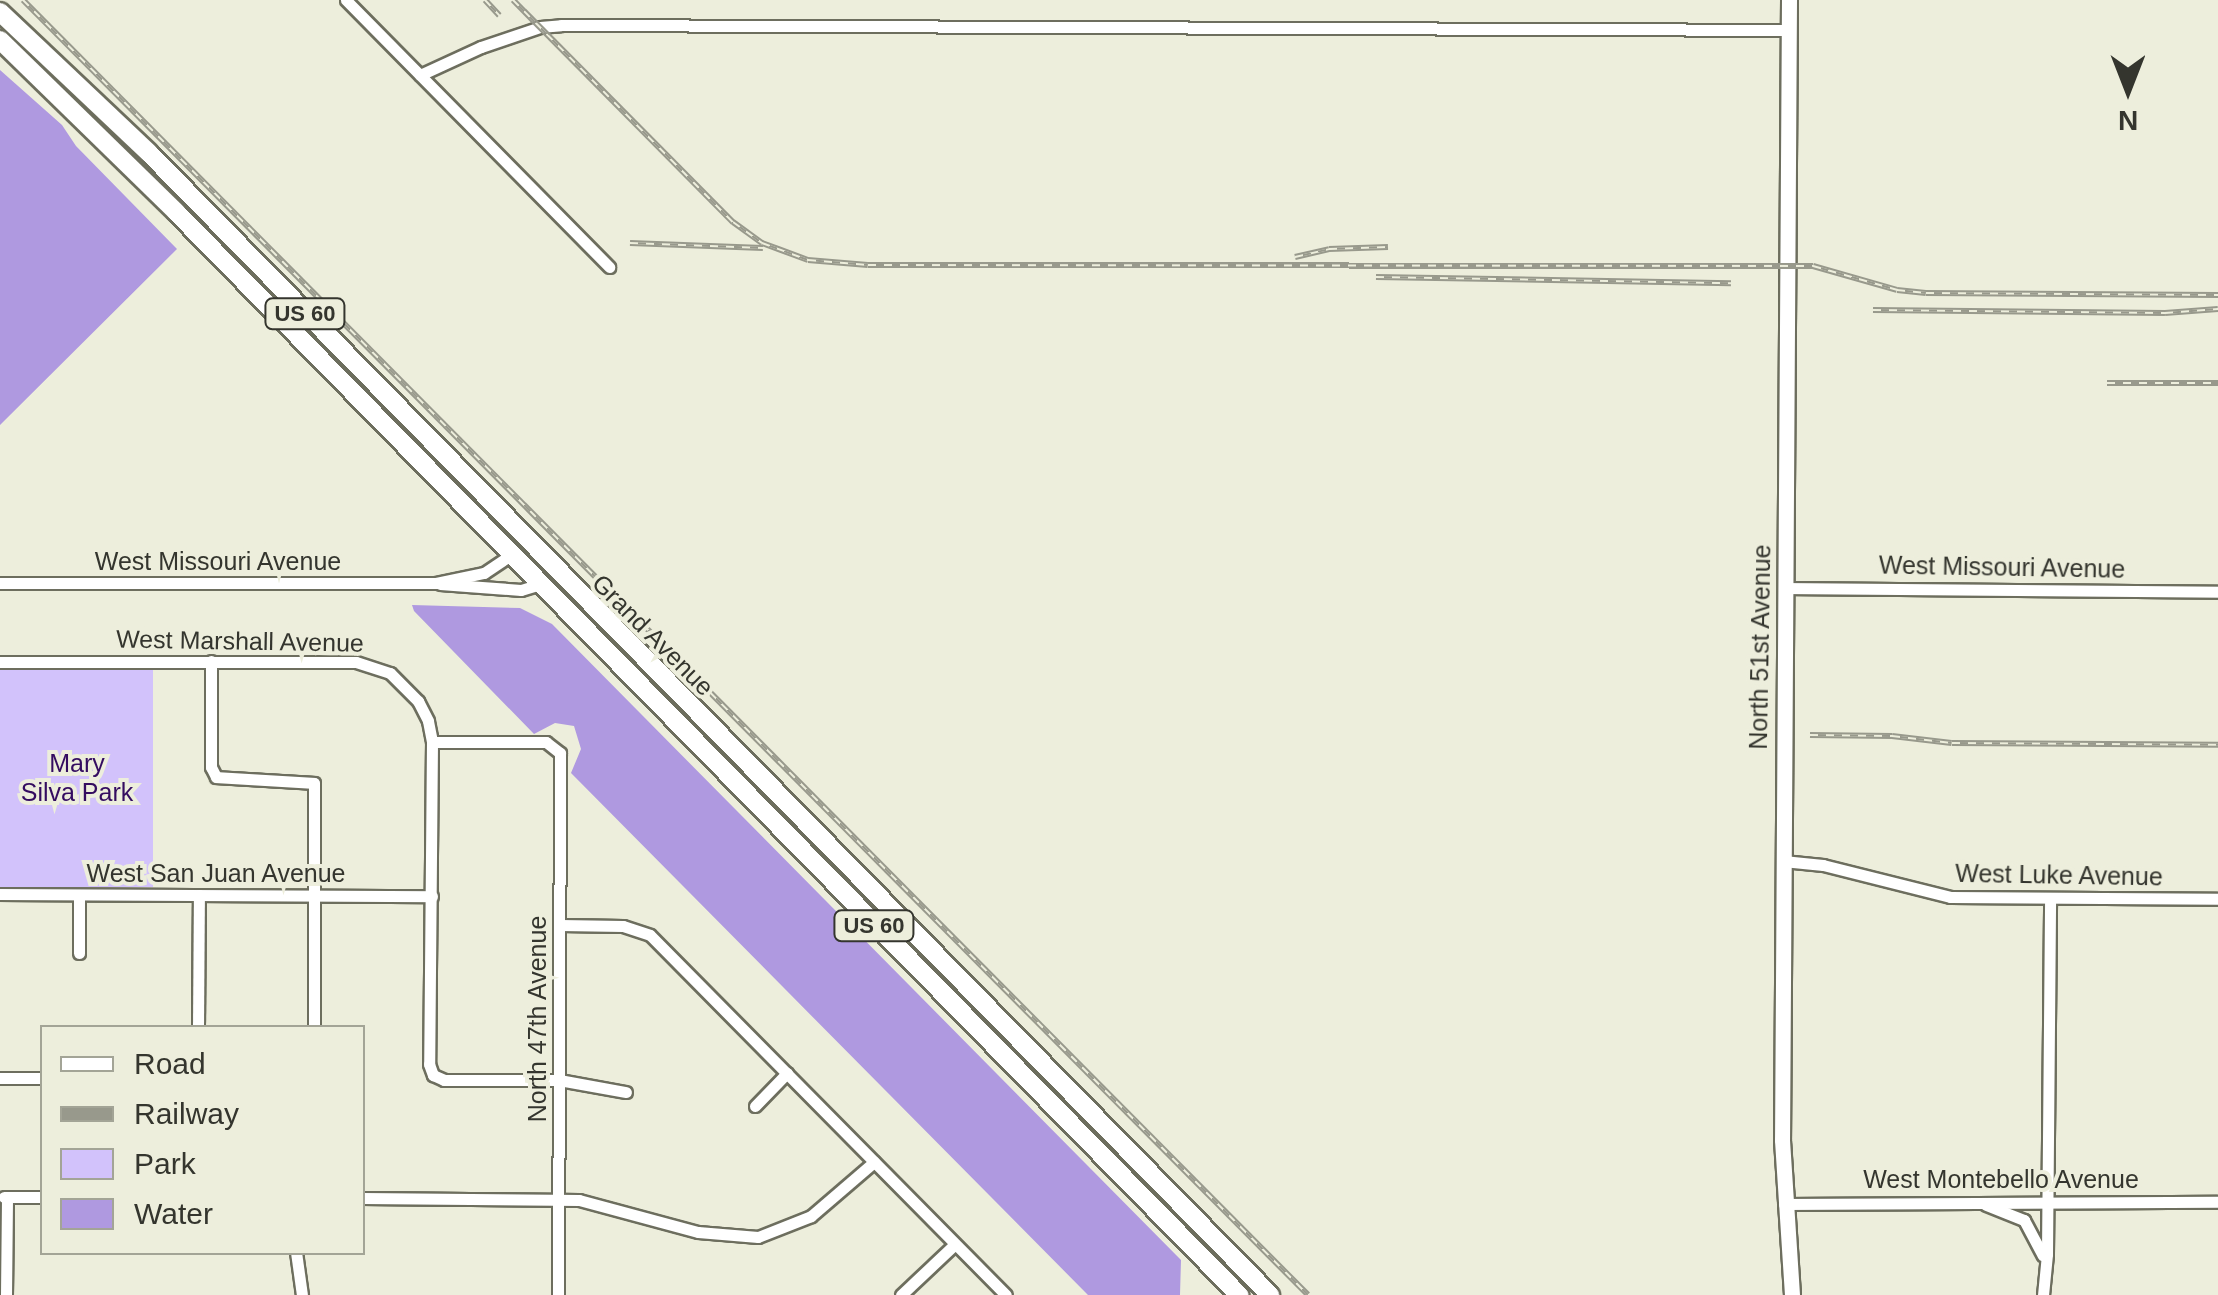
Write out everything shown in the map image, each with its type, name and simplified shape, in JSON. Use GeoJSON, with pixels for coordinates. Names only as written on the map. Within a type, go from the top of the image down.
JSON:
{"type":"FeatureCollection","features":[{"type":"Feature","properties":{"kind":"highway","name":"Grand Avenue"},"geometry":{"type":"LineString","coordinates":[[4,13],[148,152],[604,622],[1270,1295]]}},
{"type":"Feature","properties":{"kind":"highway","name":"Grand Avenue"},"geometry":{"type":"LineString","coordinates":[[1,41],[176,212],[509,556],[1240,1295]]}},
{"type":"Feature","properties":{"kind":"highway"},"geometry":{"type":"LineString","coordinates":[[509,556],[528,558],[583,614],[604,622]]}},
{"type":"Feature","properties":{"kind":"main road","name":"North 51st Avenue"},"geometry":{"type":"LineString","coordinates":[[1789,0],[1784,1204],[1792,1295]]}},
{"type":"Feature","properties":{"kind":"street"},"geometry":{"type":"LineString","coordinates":[[346,0],[609,268]]}},
{"type":"Feature","properties":{"kind":"street"},"geometry":{"type":"LineString","coordinates":[[420,74],[494,43],[560,25],[1789,30]]}},
{"type":"Feature","properties":{"kind":"street","name":"West Missouri Avenue"},"geometry":{"type":"LineString","coordinates":[[436,584],[484,573],[509,556]]}},
{"type":"Feature","properties":{"kind":"street","name":"West Missouri Avenue"},"geometry":{"type":"LineString","coordinates":[[0,582],[436,584],[461,589],[521,590],[538,585]]}},
{"type":"Feature","properties":{"kind":"street","name":"West Missouri Avenue"},"geometry":{"type":"LineString","coordinates":[[1786,588],[2218,592]]}},
{"type":"Feature","properties":{"kind":"street"},"geometry":{"type":"LineString","coordinates":[[211,660],[211,767],[216,776],[314,783],[314,1025]]}},
{"type":"Feature","properties":{"kind":"street","name":"West Marshall Avenue"},"geometry":{"type":"LineString","coordinates":[[0,662],[211,660],[372,664],[390,673],[418,702],[428,721],[432,742]]}},
{"type":"Feature","properties":{"kind":"street"},"geometry":{"type":"LineString","coordinates":[[432,742],[430,1064],[434,1075],[444,1080],[559,1080],[626,1092]]}},
{"type":"Feature","properties":{"kind":"street","name":"North 47th Avenue"},"geometry":{"type":"LineString","coordinates":[[432,742],[555,745],[560,752],[558,1295]]}},
{"type":"Feature","properties":{"kind":"street","name":"West Luke Avenue"},"geometry":{"type":"LineString","coordinates":[[1784,860],[1824,865],[1950,897],[2218,899]]}},
{"type":"Feature","properties":{"kind":"street","name":"West San Juan Avenue"},"geometry":{"type":"LineString","coordinates":[[0,894],[432,896]]}},
{"type":"Feature","properties":{"kind":"street"},"geometry":{"type":"LineString","coordinates":[[79,895],[79,953]]}},
{"type":"Feature","properties":{"kind":"street"},"geometry":{"type":"LineString","coordinates":[[198,1025],[199,895]]}},
{"type":"Feature","properties":{"kind":"street"},"geometry":{"type":"LineString","coordinates":[[2043,1295],[2048,1201],[2050,899]]}},
{"type":"Feature","properties":{"kind":"street"},"geometry":{"type":"LineString","coordinates":[[560,926],[623,926],[650,935],[1006,1295]]}},
{"type":"Feature","properties":{"kind":"street"},"geometry":{"type":"LineString","coordinates":[[755,1106],[788,1073]]}},
{"type":"Feature","properties":{"kind":"street"},"geometry":{"type":"LineString","coordinates":[[0,1078],[40,1078]]}},
{"type":"Feature","properties":{"kind":"street"},"geometry":{"type":"LineString","coordinates":[[365,1198],[558,1198],[593,1202],[713,1235],[758,1237],[811,1216],[874,1162]]}},
{"type":"Feature","properties":{"kind":"street"},"geometry":{"type":"LineString","coordinates":[[6,1295],[4,1197],[40,1197]]}},
{"type":"Feature","properties":{"kind":"street"},"geometry":{"type":"LineString","coordinates":[[1975,1202],[2024,1220],[2042,1249],[2046,1279]]}},
{"type":"Feature","properties":{"kind":"street","name":"West Montebello Avenue"},"geometry":{"type":"LineString","coordinates":[[1784,1204],[2218,1202]]}},
{"type":"Feature","properties":{"kind":"street"},"geometry":{"type":"LineString","coordinates":[[900,1295],[955,1244]]}},
{"type":"Feature","properties":{"kind":"street"},"geometry":{"type":"LineString","coordinates":[[296,1255],[302,1295]]}},
{"type":"Feature","properties":{"kind":"green space","name":"Mary Silva Park"},"geometry":{"type":"Polygon","coordinates":[[[0,669],[153,669],[153,887],[0,887],[0,669]]]}},
{"type":"Feature","properties":{"kind":"water"},"geometry":{"type":"Polygon","coordinates":[[[0,70],[62,125],[76,146],[177,249],[0,425],[0,70]]]}},
{"type":"Feature","properties":{"kind":"water"},"geometry":{"type":"Polygon","coordinates":[[[412,605],[520,608],[552,624],[1181,1260],[1180,1295],[1088,1295],[571,773],[581,749],[574,726],[555,723],[534,734],[412,605]]]}},
{"type":"Feature","properties":{"kind":"railway"},"geometry":{"type":"LineString","coordinates":[[23,0],[1308,1295]]}},
{"type":"Feature","properties":{"kind":"railway"},"geometry":{"type":"LineString","coordinates":[[485,0],[499,15]]}},
{"type":"Feature","properties":{"kind":"railway"},"geometry":{"type":"LineString","coordinates":[[513,0],[733,222],[762,243],[808,260],[868,265],[1813,266],[1897,290],[1926,293],[2218,295]]}},
{"type":"Feature","properties":{"kind":"railway"},"geometry":{"type":"LineString","coordinates":[[630,243],[763,248]]}},
{"type":"Feature","properties":{"kind":"railway"},"geometry":{"type":"LineString","coordinates":[[1295,257],[1329,249],[1388,247]]}},
{"type":"Feature","properties":{"kind":"railway"},"geometry":{"type":"LineString","coordinates":[[1376,277],[1731,283]]}},
{"type":"Feature","properties":{"kind":"railway"},"geometry":{"type":"LineString","coordinates":[[1873,310],[2165,313],[2218,309]]}},
{"type":"Feature","properties":{"kind":"railway"},"geometry":{"type":"LineString","coordinates":[[2107,383],[2218,383]]}},
{"type":"Feature","properties":{"kind":"railway"},"geometry":{"type":"LineString","coordinates":[[1810,735],[1892,736],[1952,743],[2218,745]]}}]}
